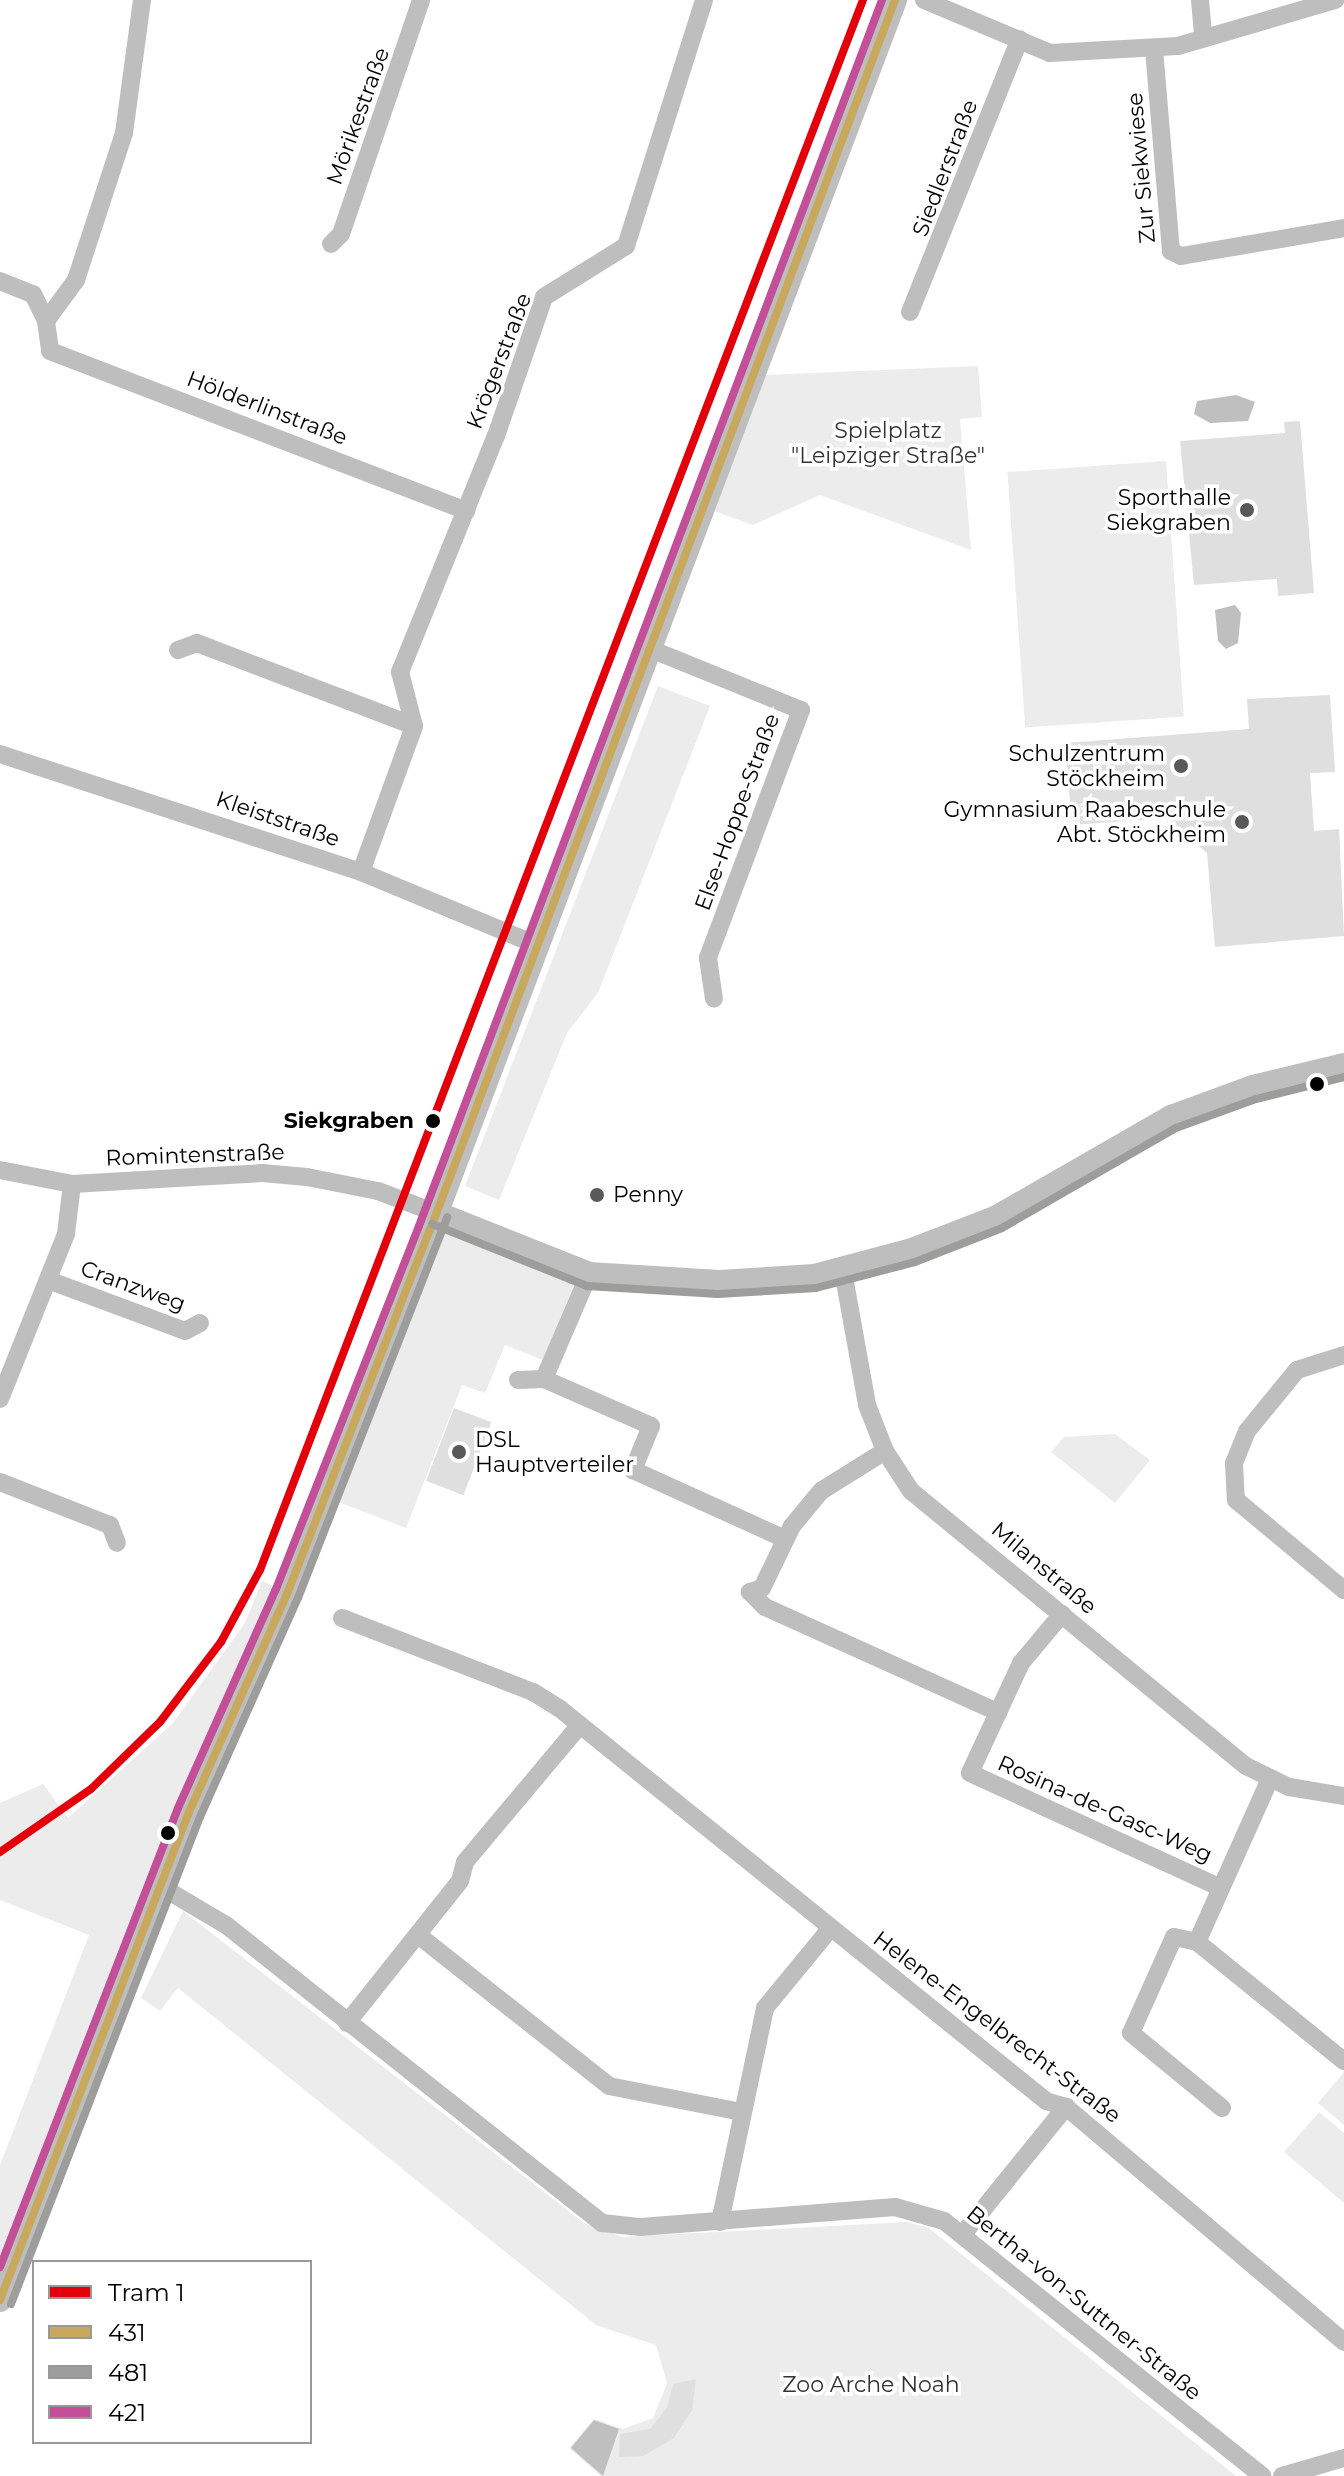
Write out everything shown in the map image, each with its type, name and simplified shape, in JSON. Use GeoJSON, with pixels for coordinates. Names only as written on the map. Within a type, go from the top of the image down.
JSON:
{"type":"FeatureCollection","features":[{"type":"Feature","properties":{"kind":"street"},"geometry":{"type":"LineString","coordinates":[[0,281],[33,294],[46,321],[67,299],[111,180],[133,83],[142,0]]}},
{"type":"Feature","properties":{"kind":"street","name":"Mörikestraße"},"geometry":{"type":"LineString","coordinates":[[331,244],[341,234],[421,0]]}},
{"type":"Feature","properties":{"kind":"street","name":"Krögerstraße"},"geometry":{"type":"LineString","coordinates":[[414,726],[400,672],[466,511],[544,297],[626,246],[704,0]]}},
{"type":"Feature","properties":{"kind":"street"},"geometry":{"type":"LineString","coordinates":[[0,2300],[160,1886],[287,1594],[436,1213],[535,944],[895,0]]}},
{"type":"Feature","properties":{"kind":"street"},"geometry":{"type":"LineString","coordinates":[[924,0],[1050,53],[1154,49],[1335,0]]}},
{"type":"Feature","properties":{"kind":"street"},"geometry":{"type":"LineString","coordinates":[[1200,0],[1203,37]]}},
{"type":"Feature","properties":{"kind":"street","name":"Siedlerstraße"},"geometry":{"type":"LineString","coordinates":[[910,312],[1020,39]]}},
{"type":"Feature","properties":{"kind":"street","name":"Zur Siekwiese"},"geometry":{"type":"LineString","coordinates":[[1154,49],[1171,251],[1181,256],[1344,228]]}},
{"type":"Feature","properties":{"kind":"street","name":"Hölderlinstraße"},"geometry":{"type":"LineString","coordinates":[[46,321],[50,351],[466,511]]}},
{"type":"Feature","properties":{"kind":"street"},"geometry":{"type":"LineString","coordinates":[[178,650],[197,643],[414,726],[361,872]]}},
{"type":"Feature","properties":{"kind":"street","name":"Else-Hoppe-Straße"},"geometry":{"type":"LineString","coordinates":[[648,648],[801,710],[708,958],[714,999]]}},
{"type":"Feature","properties":{"kind":"street","name":"Kleiststraße"},"geometry":{"type":"LineString","coordinates":[[0,754],[361,872],[535,944]]}},
{"type":"Feature","properties":{"kind":"street"},"geometry":{"type":"LineString","coordinates":[[436,1213],[589,1274],[719,1282],[843,1271],[997,1217],[1171,1117],[1253,1087],[1344,1065]]}},
{"type":"Feature","properties":{"kind":"street","name":"Romintenstraße"},"geometry":{"type":"LineString","coordinates":[[0,1170],[72,1184],[262,1173],[378,1191],[436,1213]]}},
{"type":"Feature","properties":{"kind":"street"},"geometry":{"type":"LineString","coordinates":[[0,1399],[66,1234],[72,1184]]}},
{"type":"Feature","properties":{"kind":"street","name":"Milanstraße"},"geometry":{"type":"LineString","coordinates":[[843,1271],[867,1405],[885,1451],[911,1491],[1270,1779],[1344,1796]]}},
{"type":"Feature","properties":{"kind":"street"},"geometry":{"type":"LineString","coordinates":[[544,1379],[589,1274]]}},
{"type":"Feature","properties":{"kind":"street","name":"Cranzweg"},"geometry":{"type":"LineString","coordinates":[[48,1280],[185,1331],[200,1323]]}},
{"type":"Feature","properties":{"kind":"street"},"geometry":{"type":"LineString","coordinates":[[1344,1355],[1323,1357],[1297,1370],[1247,1431],[1234,1464],[1236,1500],[1344,1590]]}},
{"type":"Feature","properties":{"kind":"street"},"geometry":{"type":"LineString","coordinates":[[518,1380],[544,1379],[651,1426],[633,1470],[785,1539]]}},
{"type":"Feature","properties":{"kind":"street"},"geometry":{"type":"LineString","coordinates":[[885,1451],[833,1479],[785,1539],[762,1588],[750,1592],[765,1607],[998,1712],[1021,1663],[1062,1614]]}},
{"type":"Feature","properties":{"kind":"street"},"geometry":{"type":"LineString","coordinates":[[0,1482],[110,1525],[117,1543]]}},
{"type":"Feature","properties":{"kind":"street","name":"Helene-Engelbrecht-Straße"},"geometry":{"type":"LineString","coordinates":[[342,1618],[533,1692],[580,1725],[1046,2101],[1066,2107],[1344,2342]]}},
{"type":"Feature","properties":{"kind":"street","name":"Rosina-de-Gasc-Weg"},"geometry":{"type":"LineString","coordinates":[[998,1712],[970,1773],[1221,1888]]}},
{"type":"Feature","properties":{"kind":"street"},"geometry":{"type":"LineString","coordinates":[[347,2023],[460,1881],[465,1862],[580,1725]]}},
{"type":"Feature","properties":{"kind":"street"},"geometry":{"type":"LineString","coordinates":[[1197,1942],[1270,1779]]}},
{"type":"Feature","properties":{"kind":"street","name":"Bertha-von-Suttner-Straße"},"geometry":{"type":"LineString","coordinates":[[160,1886],[226,1925],[602,2223],[720,2222],[895,2207],[944,2221],[1262,2476]]}},
{"type":"Feature","properties":{"kind":"street"},"geometry":{"type":"LineString","coordinates":[[720,2222],[765,2008],[830,1929]]}},
{"type":"Feature","properties":{"kind":"street"},"geometry":{"type":"LineString","coordinates":[[418,1935],[609,2086],[741,2112]]}},
{"type":"Feature","properties":{"kind":"street"},"geometry":{"type":"LineString","coordinates":[[1222,2108],[1131,2033],[1174,1937],[1197,1942],[1344,2061]]}},
{"type":"Feature","properties":{"kind":"street"},"geometry":{"type":"LineString","coordinates":[[963,2234],[1066,2107]]}},
{"type":"Feature","properties":{"kind":"street"},"geometry":{"type":"LineString","coordinates":[[1282,2476],[1344,2458]]}},
{"type":"Feature","properties":{"kind":"green space","name":"Spielplatz \"Leipziger Straße\""},"geometry":{"type":"Polygon","coordinates":[[[978,366],[982,417],[960,419],[971,550],[820,495],[753,525],[711,510],[765,375],[978,366]]]}},
{"type":"Feature","properties":{"kind":"green space"},"geometry":{"type":"Polygon","coordinates":[[[1166,461],[1184,716],[1025,727],[1007,472],[1166,461]]]}},
{"type":"Feature","properties":{"kind":"green space"},"geometry":{"type":"Polygon","coordinates":[[[658,686],[710,706],[598,993],[567,1033],[499,1200],[465,1186],[658,686]]]}},
{"type":"Feature","properties":{"kind":"green space"},"geometry":{"type":"Polygon","coordinates":[[[440,1226],[577,1277],[543,1360],[505,1345],[485,1393],[462,1385],[406,1528],[336,1501],[440,1226]]]}},
{"type":"Feature","properties":{"kind":"green space"},"geometry":{"type":"Polygon","coordinates":[[[1115,1434],[1150,1460],[1115,1503],[1051,1452],[1064,1437],[1115,1434]]]}},
{"type":"Feature","properties":{"kind":"green space"},"geometry":{"type":"Polygon","coordinates":[[[262,1581],[287,1591],[0,2289],[0,2165],[89,1935],[0,1900],[0,1803],[43,1784],[68,1818],[173,1723],[245,1623],[262,1581]]]}},
{"type":"Feature","properties":{"kind":"green space","name":"Zoo Arche Noah"},"geometry":{"type":"Polygon","coordinates":[[[183,1911],[584,2223],[622,2237],[907,2222],[929,2228],[1236,2476],[601,2476],[569,2448],[594,2419],[623,2429],[653,2418],[667,2383],[656,2345],[596,2325],[178,1988],[160,2011],[141,1998],[183,1911]]]}},
{"type":"Feature","properties":{"kind":"green space"},"geometry":{"type":"Polygon","coordinates":[[[1344,2072],[1344,2125],[1318,2103],[1344,2072]]]}},
{"type":"Feature","properties":{"kind":"green space"},"geometry":{"type":"Polygon","coordinates":[[[1319,2112],[1344,2133],[1344,2203],[1284,2152],[1319,2112]]]}},
{"type":"Feature","properties":{"kind":"shaded area"},"geometry":{"type":"Polygon","coordinates":[[[1236,395],[1255,402],[1248,421],[1210,423],[1194,414],[1197,401],[1236,395]]]}},
{"type":"Feature","properties":{"kind":"shaded area"},"geometry":{"type":"Polygon","coordinates":[[[1235,605],[1241,613],[1238,643],[1226,649],[1218,641],[1215,610],[1235,605]]]}},
{"type":"Feature","properties":{"kind":"shaded area"},"geometry":{"type":"Polygon","coordinates":[[[594,2420],[619,2429],[603,2476],[571,2448],[594,2420]]]}},
{"type":"Feature","properties":{"kind":"building","name":"Sporthalle Siekgraben"},"geometry":{"type":"Polygon","coordinates":[[[1300,421],[1314,593],[1278,596],[1277,579],[1194,585],[1180,441],[1285,433],[1284,422],[1300,421]]]}},
{"type":"Feature","properties":{"kind":"building","name":"Gymnasium Raabeschule Abt. Stöckheim"},"geometry":{"type":"Polygon","coordinates":[[[1330,695],[1335,772],[1310,773],[1314,831],[1339,829],[1344,936],[1215,947],[1207,853],[1167,818],[1072,825],[1065,743],[1249,729],[1247,699],[1330,695]]]}},
{"type":"Feature","properties":{"kind":"building","name":"DSL Hauptverteiler"},"geometry":{"type":"Polygon","coordinates":[[[454,1408],[491,1422],[463,1495],[426,1481],[454,1408]]]}},
{"type":"Feature","properties":{"kind":"building"},"geometry":{"type":"Polygon","coordinates":[[[696,2379],[692,2410],[674,2438],[643,2456],[619,2457],[620,2434],[650,2429],[667,2408],[673,2384],[696,2379]]]}},
{"type":"Feature","properties":{"kind":"tram line","name":"1"},"geometry":{"type":"LineString","coordinates":[[0,1852],[91,1789],[160,1722],[221,1642],[260,1570],[863,0]]}},
{"type":"Feature","properties":{"kind":"transit line","name":"421"},"geometry":{"type":"LineString","coordinates":[[0,2267],[178,1808],[276,1589],[419,1226],[882,0]]}},
{"type":"Feature","properties":{"kind":"transit line","name":"431"},"geometry":{"type":"LineString","coordinates":[[0,2300],[189,1812],[287,1594],[430,1230],[895,0]]}},
{"type":"Feature","properties":{"kind":"transit line","name":"481"},"geometry":{"type":"LineString","coordinates":[[432,1224],[587,1286],[718,1294],[816,1288],[915,1262],[1002,1228],[1176,1128],[1256,1099],[1344,1077]]}},
{"type":"Feature","properties":{"kind":"transit line","name":"481"},"geometry":{"type":"LineString","coordinates":[[11,2304],[200,1817],[298,1598],[447,1217]]}},
{"type":"Feature","properties":{"kind":"place","name":"Sporthalle Siekgraben"},"geometry":{"type":"Point","coordinates":[1247,510]}},
{"type":"Feature","properties":{"kind":"place","name":"Schulzentrum Stöckheim"},"geometry":{"type":"Point","coordinates":[1181,766]}},
{"type":"Feature","properties":{"kind":"place","name":"Gymnasium Raabeschule Abt. Stöckheim"},"geometry":{"type":"Point","coordinates":[1242,822]}},
{"type":"Feature","properties":{"kind":"place","name":"Siekgraben"},"geometry":{"type":"Point","coordinates":[433,1121]}},
{"type":"Feature","properties":{"kind":"place","name":"Penny"},"geometry":{"type":"Point","coordinates":[597,1195]}},
{"type":"Feature","properties":{"kind":"place","name":"DSL Hauptverteiler"},"geometry":{"type":"Point","coordinates":[459,1452]}}]}
